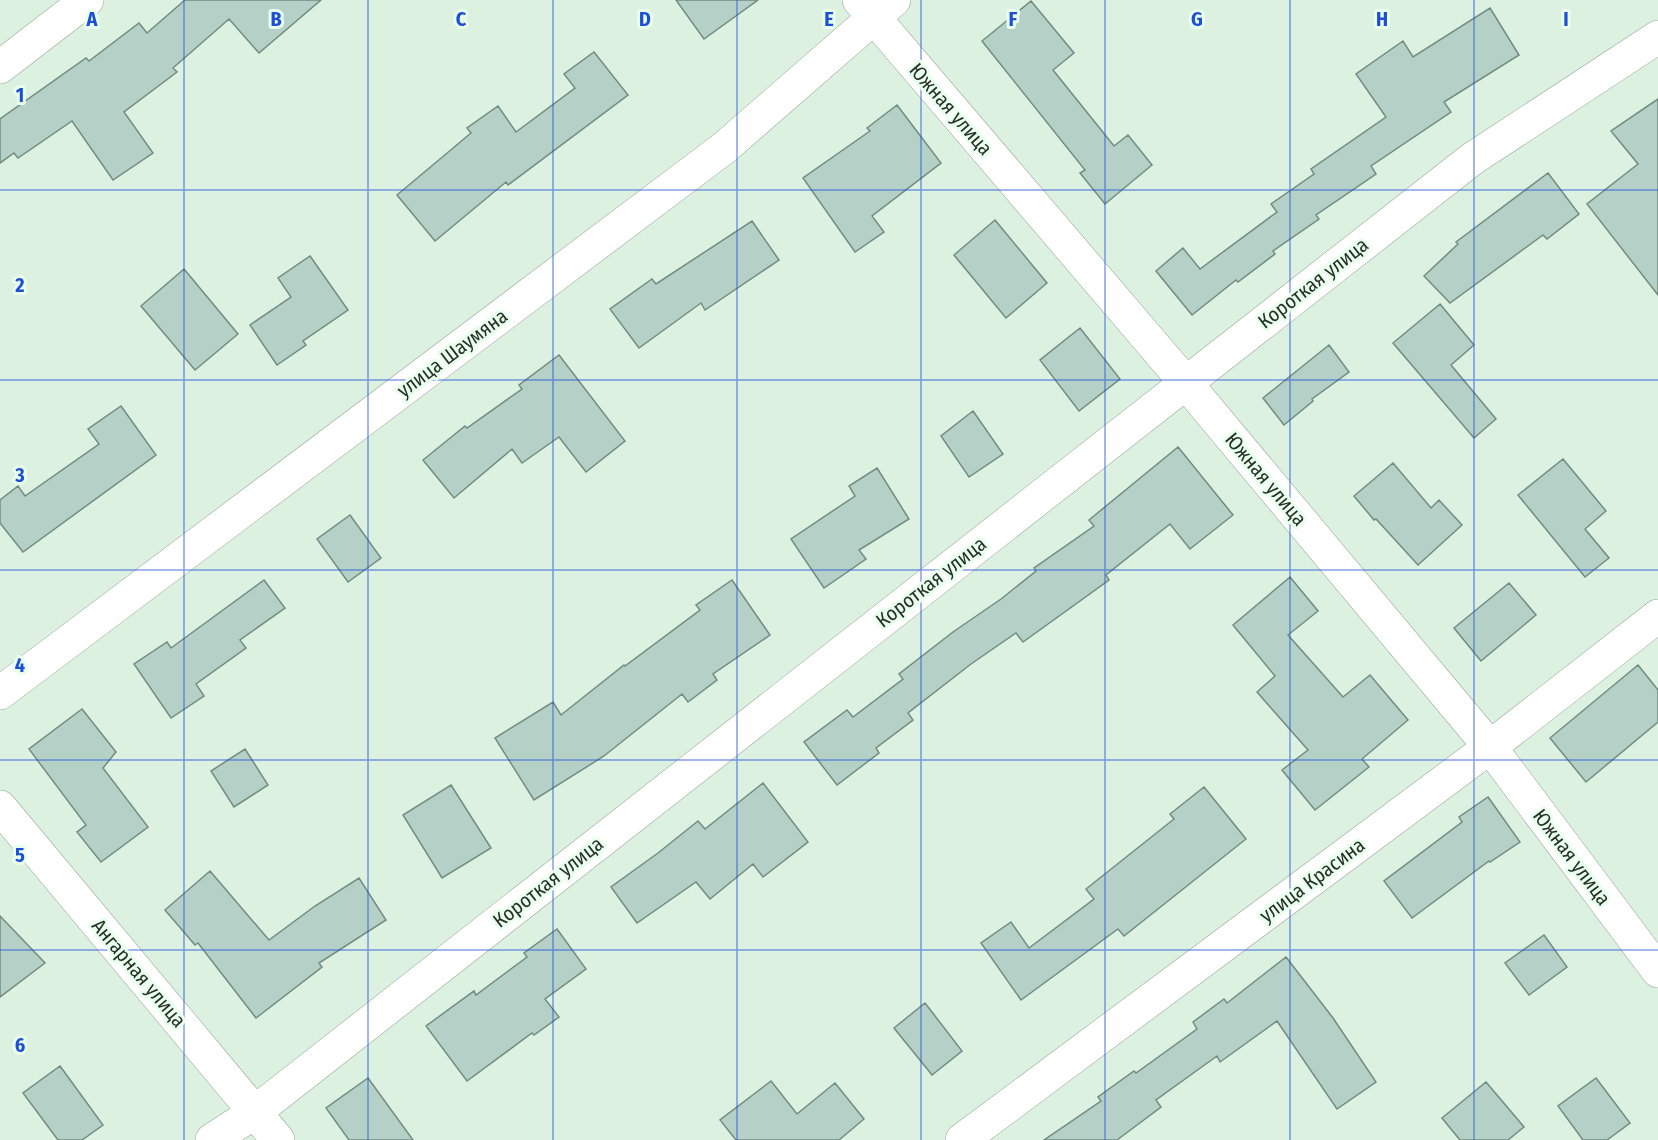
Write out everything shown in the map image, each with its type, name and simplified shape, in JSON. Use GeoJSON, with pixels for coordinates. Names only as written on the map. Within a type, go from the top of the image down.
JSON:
{"type":"FeatureCollection","features":[{"type":"Feature","properties":{"kind":"street"},"geometry":{"type":"LineString","coordinates":[[0,67],[87,0]]}},
{"type":"Feature","properties":{"kind":"street","name":"Южная улица"},"geometry":{"type":"LineString","coordinates":[[876,6],[1185,382],[1490,747],[1658,971]]}},
{"type":"Feature","properties":{"kind":"street","name":"улица Шаумяна"},"geometry":{"type":"LineString","coordinates":[[0,693],[724,148],[876,6]]}},
{"type":"Feature","properties":{"kind":"street","name":"Короткая улица"},"geometry":{"type":"LineString","coordinates":[[212,1140],[255,1112],[1472,159],[1658,37]]}},
{"type":"Feature","properties":{"kind":"street","name":"улица Красина"},"geometry":{"type":"LineString","coordinates":[[962,1140],[1490,747],[1658,616]]}},
{"type":"Feature","properties":{"kind":"street","name":"Ангарная улица"},"geometry":{"type":"LineString","coordinates":[[0,807],[278,1140]]}},
{"type":"Feature","properties":{"kind":"building"},"geometry":{"type":"Polygon","coordinates":[[[185,0],[321,0],[259,53],[229,19],[173,68],[177,72],[124,112],[153,153],[113,180],[72,121],[18,158],[14,153],[0,163],[0,119],[86,58],[89,61],[139,23],[147,33],[185,0]]]}},
{"type":"Feature","properties":{"kind":"building"},"geometry":{"type":"Polygon","coordinates":[[[676,0],[758,0],[704,39],[676,0]]]}},
{"type":"Feature","properties":{"kind":"building"},"geometry":{"type":"Polygon","coordinates":[[[1031,1],[1074,53],[1053,70],[1114,146],[1128,135],[1152,165],[1105,204],[1080,173],[1085,170],[982,41],[1031,1]]]}},
{"type":"Feature","properties":{"kind":"building"},"geometry":{"type":"Polygon","coordinates":[[[1490,8],[1519,55],[1444,102],[1451,112],[1371,166],[1376,174],[1316,215],[1319,219],[1273,251],[1275,254],[1238,282],[1236,280],[1192,315],[1156,271],[1183,248],[1200,269],[1277,212],[1271,204],[1314,174],[1311,169],[1386,117],[1356,74],[1403,41],[1413,57],[1490,8]]]}},
{"type":"Feature","properties":{"kind":"building"},"geometry":{"type":"Polygon","coordinates":[[[594,52],[628,95],[508,185],[506,182],[435,241],[397,195],[471,133],[467,128],[498,106],[516,132],[575,88],[564,74],[594,52]]]}},
{"type":"Feature","properties":{"kind":"building"},"geometry":{"type":"Polygon","coordinates":[[[1658,99],[1658,295],[1587,204],[1638,164],[1611,131],[1658,99]]]}},
{"type":"Feature","properties":{"kind":"building"},"geometry":{"type":"Polygon","coordinates":[[[897,105],[941,163],[872,216],[884,232],[855,252],[803,178],[870,131],[867,128],[897,105]]]}},
{"type":"Feature","properties":{"kind":"building"},"geometry":{"type":"Polygon","coordinates":[[[1548,173],[1579,214],[1547,239],[1543,235],[1450,303],[1424,276],[1458,244],[1456,242],[1548,173]]]}},
{"type":"Feature","properties":{"kind":"building"},"geometry":{"type":"Polygon","coordinates":[[[995,220],[1047,283],[1006,318],[954,255],[995,220]]]}},
{"type":"Feature","properties":{"kind":"building"},"geometry":{"type":"Polygon","coordinates":[[[752,221],[779,260],[705,310],[701,303],[639,348],[610,309],[652,279],[656,284],[752,221]]]}},
{"type":"Feature","properties":{"kind":"building"},"geometry":{"type":"Polygon","coordinates":[[[310,256],[348,310],[303,341],[306,345],[277,365],[250,325],[291,297],[278,278],[310,256]]]}},
{"type":"Feature","properties":{"kind":"building"},"geometry":{"type":"Polygon","coordinates":[[[184,269],[238,334],[195,370],[141,306],[184,269]]]}},
{"type":"Feature","properties":{"kind":"building"},"geometry":{"type":"Polygon","coordinates":[[[1440,304],[1474,345],[1451,365],[1496,419],[1474,438],[1393,343],[1440,304]]]}},
{"type":"Feature","properties":{"kind":"building"},"geometry":{"type":"Polygon","coordinates":[[[1080,328],[1120,379],[1079,411],[1040,360],[1080,328]]]}},
{"type":"Feature","properties":{"kind":"building"},"geometry":{"type":"Polygon","coordinates":[[[1329,345],[1349,372],[1312,399],[1313,401],[1284,425],[1263,398],[1329,345]]]}},
{"type":"Feature","properties":{"kind":"building"},"geometry":{"type":"Polygon","coordinates":[[[559,355],[625,441],[586,472],[559,437],[522,463],[512,449],[454,498],[423,460],[465,426],[467,428],[522,389],[519,385],[559,355]]]}},
{"type":"Feature","properties":{"kind":"building"},"geometry":{"type":"Polygon","coordinates":[[[121,406],[156,455],[23,552],[0,523],[0,500],[18,486],[25,496],[99,444],[88,429],[121,406]]]}},
{"type":"Feature","properties":{"kind":"building"},"geometry":{"type":"Polygon","coordinates":[[[973,411],[1003,454],[969,477],[941,436],[973,411]]]}},
{"type":"Feature","properties":{"kind":"building"},"geometry":{"type":"Polygon","coordinates":[[[1178,447],[1233,515],[1190,549],[1170,524],[1106,575],[1109,580],[1023,642],[1016,633],[971,664],[908,713],[913,720],[876,748],[879,753],[837,785],[804,742],[847,710],[853,717],[903,679],[899,674],[953,632],[1001,599],[1036,571],[1034,568],[1094,526],[1089,520],[1178,447]]]}},
{"type":"Feature","properties":{"kind":"building"},"geometry":{"type":"Polygon","coordinates":[[[1563,459],[1606,511],[1585,529],[1609,558],[1585,577],[1518,495],[1563,459]]]}},
{"type":"Feature","properties":{"kind":"building"},"geometry":{"type":"Polygon","coordinates":[[[1393,463],[1431,508],[1439,500],[1462,525],[1418,565],[1354,496],[1393,463]]]}},
{"type":"Feature","properties":{"kind":"building"},"geometry":{"type":"Polygon","coordinates":[[[877,468],[909,519],[859,550],[866,559],[824,588],[791,539],[855,496],[849,486],[877,468]]]}},
{"type":"Feature","properties":{"kind":"building"},"geometry":{"type":"Polygon","coordinates":[[[350,515],[381,558],[348,582],[317,539],[350,515]]]}},
{"type":"Feature","properties":{"kind":"building"},"geometry":{"type":"Polygon","coordinates":[[[1290,577],[1318,611],[1288,635],[1343,697],[1370,675],[1408,720],[1362,759],[1369,767],[1315,810],[1282,770],[1308,750],[1257,692],[1275,676],[1233,625],[1290,577]]]}},
{"type":"Feature","properties":{"kind":"building"},"geometry":{"type":"Polygon","coordinates":[[[264,580],[285,608],[240,640],[246,648],[196,684],[204,696],[171,718],[134,664],[167,642],[171,648],[264,580]]]}},
{"type":"Feature","properties":{"kind":"building"},"geometry":{"type":"Polygon","coordinates":[[[732,580],[770,635],[713,674],[717,680],[688,702],[682,694],[604,756],[534,800],[495,738],[553,702],[561,715],[624,665],[700,610],[696,605],[732,580]]]}},
{"type":"Feature","properties":{"kind":"building"},"geometry":{"type":"Polygon","coordinates":[[[1509,583],[1536,615],[1481,661],[1454,628],[1509,583]]]}},
{"type":"Feature","properties":{"kind":"building"},"geometry":{"type":"Polygon","coordinates":[[[1638,665],[1658,690],[1658,722],[1586,782],[1550,738],[1638,665]]]}},
{"type":"Feature","properties":{"kind":"building"},"geometry":{"type":"Polygon","coordinates":[[[82,709],[116,752],[103,768],[148,827],[101,862],[77,832],[86,825],[29,749],[82,709]]]}},
{"type":"Feature","properties":{"kind":"building"},"geometry":{"type":"Polygon","coordinates":[[[245,749],[268,785],[234,807],[211,771],[245,749]]]}},
{"type":"Feature","properties":{"kind":"building"},"geometry":{"type":"Polygon","coordinates":[[[763,783],[808,842],[763,877],[753,864],[710,899],[696,882],[637,923],[611,887],[698,821],[705,829],[763,783]]]}},
{"type":"Feature","properties":{"kind":"building"},"geometry":{"type":"Polygon","coordinates":[[[451,785],[491,848],[442,878],[403,815],[451,785]]]}},
{"type":"Feature","properties":{"kind":"building"},"geometry":{"type":"Polygon","coordinates":[[[1204,787],[1246,839],[1124,936],[1118,929],[1021,1000],[981,943],[1011,922],[1029,948],[1094,899],[1086,889],[1174,819],[1170,814],[1204,787]]]}},
{"type":"Feature","properties":{"kind":"building"},"geometry":{"type":"Polygon","coordinates":[[[1488,797],[1520,842],[1489,861],[1412,918],[1384,881],[1462,822],[1459,817],[1488,797]]]}},
{"type":"Feature","properties":{"kind":"building"},"geometry":{"type":"Polygon","coordinates":[[[210,871],[269,940],[315,906],[359,878],[386,920],[319,963],[322,967],[256,1018],[198,943],[195,945],[165,910],[210,871]]]}},
{"type":"Feature","properties":{"kind":"building"},"geometry":{"type":"Polygon","coordinates":[[[0,916],[45,963],[0,997],[0,916]]]}},
{"type":"Feature","properties":{"kind":"building"},"geometry":{"type":"Polygon","coordinates":[[[557,929],[586,969],[545,999],[559,1017],[534,1035],[532,1033],[467,1081],[426,1026],[474,991],[476,995],[527,957],[524,953],[557,929]]]}},
{"type":"Feature","properties":{"kind":"building"},"geometry":{"type":"Polygon","coordinates":[[[1544,935],[1567,967],[1529,995],[1505,963],[1544,935]]]}},
{"type":"Feature","properties":{"kind":"building"},"geometry":{"type":"Polygon","coordinates":[[[1286,957],[1333,1018],[1376,1082],[1337,1109],[1277,1021],[1220,1062],[1217,1056],[1156,1100],[1161,1107],[1117,1140],[1044,1140],[1101,1101],[1098,1097],[1197,1029],[1193,1022],[1224,999],[1227,1003],[1286,957]]]}},
{"type":"Feature","properties":{"kind":"building"},"geometry":{"type":"Polygon","coordinates":[[[925,1003],[962,1051],[932,1075],[894,1028],[925,1003]]]}},
{"type":"Feature","properties":{"kind":"building"},"geometry":{"type":"Polygon","coordinates":[[[60,1066],[103,1125],[82,1140],[58,1140],[23,1093],[60,1066]]]}},
{"type":"Feature","properties":{"kind":"building"},"geometry":{"type":"Polygon","coordinates":[[[368,1078],[413,1140],[349,1140],[326,1108],[368,1078]]]}},
{"type":"Feature","properties":{"kind":"building"},"geometry":{"type":"Polygon","coordinates":[[[1596,1078],[1630,1123],[1607,1140],[1583,1140],[1558,1106],[1596,1078]]]}},
{"type":"Feature","properties":{"kind":"building"},"geometry":{"type":"Polygon","coordinates":[[[771,1081],[797,1114],[835,1083],[864,1119],[839,1140],[736,1140],[720,1120],[771,1081]]]}},
{"type":"Feature","properties":{"kind":"building"},"geometry":{"type":"Polygon","coordinates":[[[1486,1082],[1524,1127],[1508,1140],[1460,1140],[1442,1118],[1486,1082]]]}}]}
